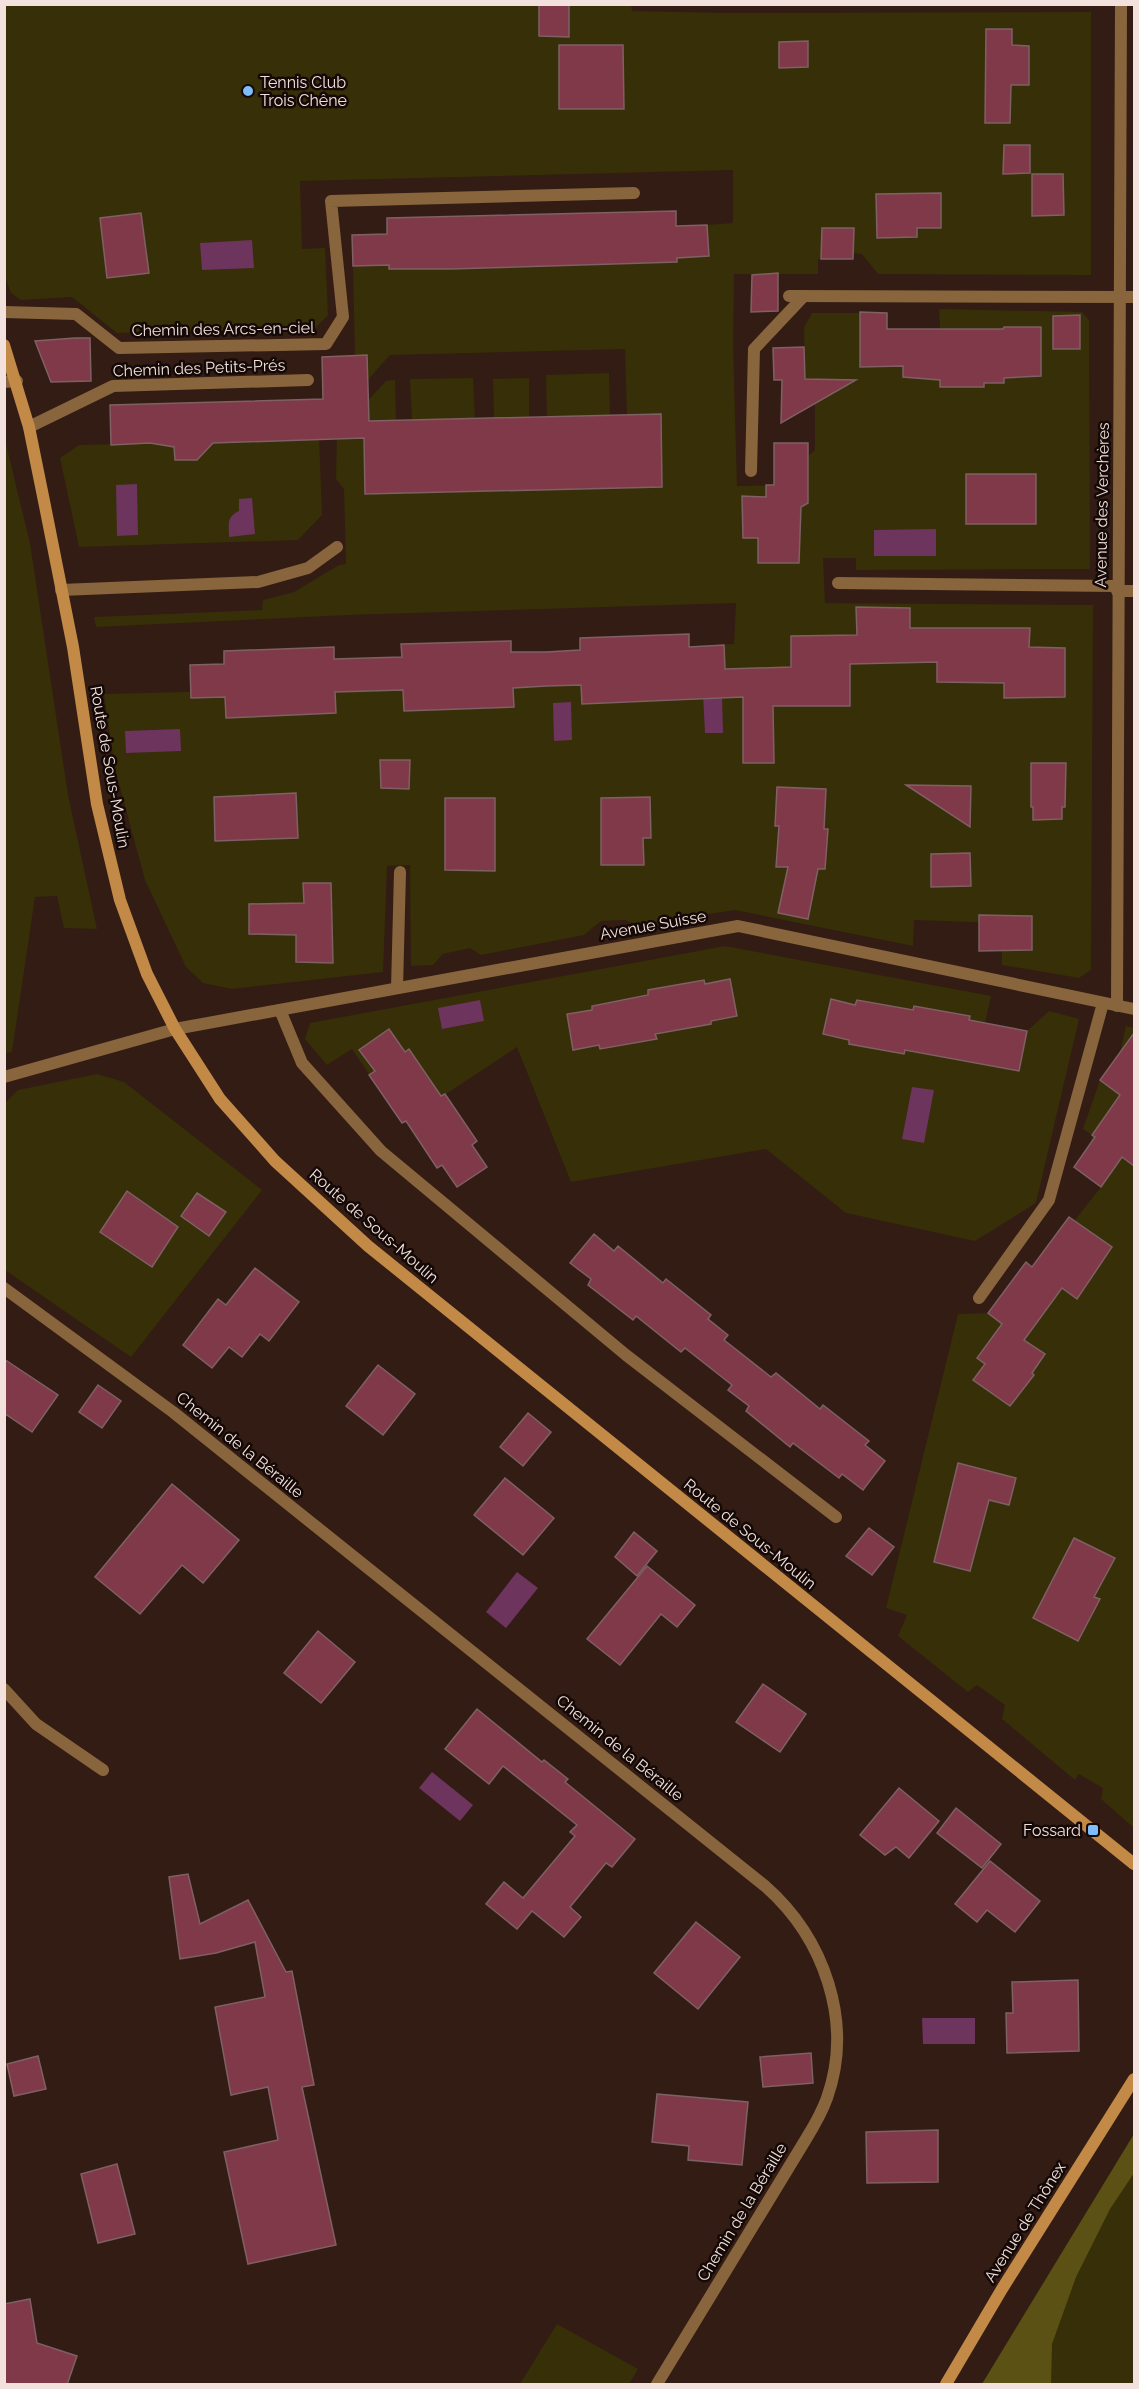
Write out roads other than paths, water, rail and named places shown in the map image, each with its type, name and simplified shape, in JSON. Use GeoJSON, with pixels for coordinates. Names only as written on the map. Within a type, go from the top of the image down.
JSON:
{"type":"FeatureCollection","features":[{"type":"Feature","properties":{"kind":"main road","name":"Route de Sous-Moulin"},"geometry":{"type":"LineString","coordinates":[[4,345],[11,381],[29,427],[73,647],[97,804],[120,900],[147,974],[175,1029],[220,1099],[275,1161],[368,1246],[1134,1864]]}},
{"type":"Feature","properties":{"kind":"main road","name":"Avenue de Thônex"},"geometry":{"type":"LineString","coordinates":[[946,2385],[1002,2289],[1134,2079]]}},
{"type":"Feature","properties":{"kind":"street","name":"Avenue des Verchères"},"geometry":{"type":"LineString","coordinates":[[1117,1006],[1121,4]]}},
{"type":"Feature","properties":{"kind":"street","name":"Chemin des Arcs-en-ciel"},"geometry":{"type":"LineString","coordinates":[[4,312],[76,314],[119,348],[326,344],[343,317],[331,201],[634,193]]}},
{"type":"Feature","properties":{"kind":"street"},"geometry":{"type":"LineString","coordinates":[[789,296],[1134,297]]}},
{"type":"Feature","properties":{"kind":"street"},"geometry":{"type":"LineString","coordinates":[[752,471],[754,349],[804,296]]}},
{"type":"Feature","properties":{"kind":"street","name":"Chemin des Petits-Prés"},"geometry":{"type":"LineString","coordinates":[[29,427],[113,386],[308,380]]}},
{"type":"Feature","properties":{"kind":"street"},"geometry":{"type":"LineString","coordinates":[[61,590],[258,582],[308,568],[337,547]]}},
{"type":"Feature","properties":{"kind":"street"},"geometry":{"type":"LineString","coordinates":[[838,583],[1117,588],[1134,591]]}},
{"type":"Feature","properties":{"kind":"street"},"geometry":{"type":"LineString","coordinates":[[397,988],[399,872]]}},
{"type":"Feature","properties":{"kind":"street","name":"Avenue Suisse"},"geometry":{"type":"LineString","coordinates":[[4,1077],[175,1029],[738,926],[1134,1009]]}},
{"type":"Feature","properties":{"kind":"street"},"geometry":{"type":"LineString","coordinates":[[979,1298],[1049,1200],[1103,1003]]}},
{"type":"Feature","properties":{"kind":"street"},"geometry":{"type":"LineString","coordinates":[[280,1010],[302,1063],[381,1151],[626,1355],[836,1517]]}},
{"type":"Feature","properties":{"kind":"street","name":"Chemin de la Béraille"},"geometry":{"type":"LineString","coordinates":[[4,1288],[173,1412],[765,1886],[789,1910],[808,1935],[822,1960],[829,1982],[837,2025],[834,2067],[828,2097],[806,2139],[657,2385]]}},
{"type":"Feature","properties":{"kind":"street"},"geometry":{"type":"LineString","coordinates":[[4,1689],[36,1724],[103,1770]]}},
{"type":"Feature","properties":{"kind":"place","name":"Tennis Club Trois Chêne"},"geometry":{"type":"Point","coordinates":[248,91]}},
{"type":"Feature","properties":{"kind":"place","name":"Fossard"},"geometry":{"type":"Point","coordinates":[1093,1830]}}]}
